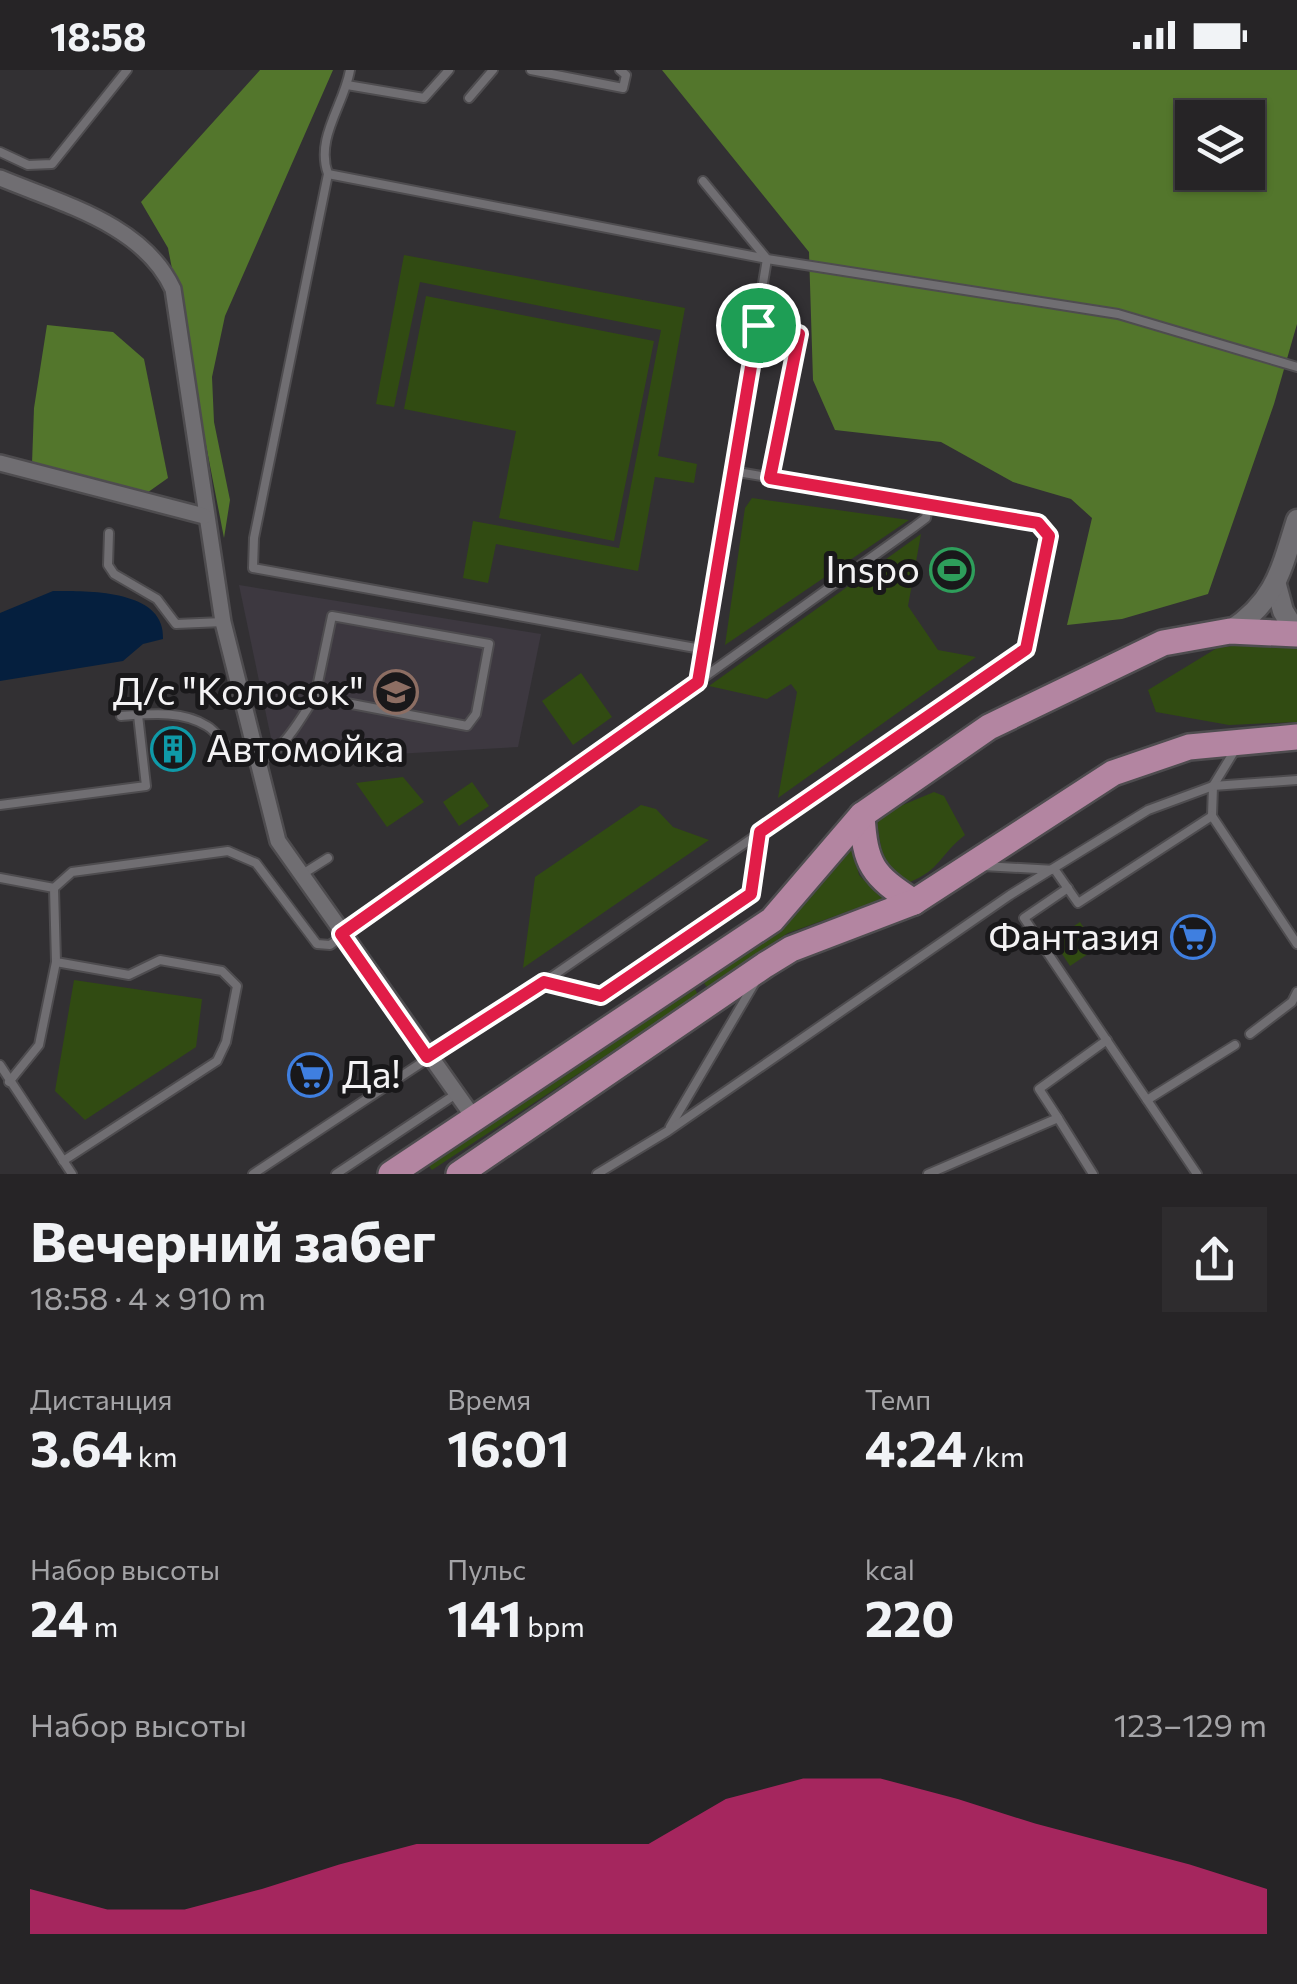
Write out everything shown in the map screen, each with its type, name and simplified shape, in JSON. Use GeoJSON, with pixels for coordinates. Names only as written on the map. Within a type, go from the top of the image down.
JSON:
{"type":"FeatureCollection","features":[{"type":"Feature","properties":{"kind":"main road"},"geometry":{"type":"LineString","coordinates":[[398,1172],[772,920],[862,815],[988,727],[1095,672],[1163,643],[1230,631],[1297,634]]}},
{"type":"Feature","properties":{"kind":"main road"},"geometry":{"type":"LineString","coordinates":[[459,1174],[791,949],[914,902],[1042,815],[1113,773],[1189,747],[1242,739],[1297,737]]}},
{"type":"Feature","properties":{"kind":"main road"},"geometry":{"type":"LineString","coordinates":[[862,815],[864,856],[882,882],[914,902]]}},
{"type":"Feature","properties":{"kind":"street"},"geometry":{"type":"LineString","coordinates":[[0,178],[130,237],[160,262],[173,289],[222,622],[278,841],[427,1057],[474,1118]]}},
{"type":"Feature","properties":{"kind":"street"},"geometry":{"type":"LineString","coordinates":[[0,463],[204,516]]}},
{"type":"Feature","properties":{"kind":"street"},"geometry":{"type":"LineString","coordinates":[[1230,631],[1256,614],[1276,585],[1297,520]]}},
{"type":"Feature","properties":{"kind":"street"},"geometry":{"type":"LineString","coordinates":[[1276,585],[1283,612],[1297,634]]}},
{"type":"Feature","properties":{"kind":"lane"},"geometry":{"type":"LineString","coordinates":[[0,152],[28,165],[52,164],[126,70]]}},
{"type":"Feature","properties":{"kind":"lane"},"geometry":{"type":"LineString","coordinates":[[350,70],[331,119],[323,160],[328,174],[258,522],[253,568],[702,649]]}},
{"type":"Feature","properties":{"kind":"lane"},"geometry":{"type":"LineString","coordinates":[[347,84],[424,98],[448,70]]}},
{"type":"Feature","properties":{"kind":"lane"},"geometry":{"type":"LineString","coordinates":[[469,98],[493,70]]}},
{"type":"Feature","properties":{"kind":"lane"},"geometry":{"type":"LineString","coordinates":[[530,70],[624,88],[626,75],[620,70]]}},
{"type":"Feature","properties":{"kind":"lane"},"geometry":{"type":"LineString","coordinates":[[328,174],[767,258],[1118,314],[1297,367]]}},
{"type":"Feature","properties":{"kind":"lane"},"geometry":{"type":"LineString","coordinates":[[698,682],[767,258],[703,182]]}},
{"type":"Feature","properties":{"kind":"lane"},"geometry":{"type":"LineString","coordinates":[[758,325],[799,334],[770,478]]}},
{"type":"Feature","properties":{"kind":"lane"},"geometry":{"type":"LineString","coordinates":[[254,1174],[544,982],[1026,649],[1049,536],[1038,523],[732,471]]}},
{"type":"Feature","properties":{"kind":"lane"},"geometry":{"type":"LineString","coordinates":[[9,1082],[39,1045],[56,962],[54,888],[72,872],[228,852],[256,864],[317,944],[330,945],[914,527],[926,518],[928,506]]}},
{"type":"Feature","properties":{"kind":"lane"},"geometry":{"type":"LineString","coordinates":[[109,533],[108,564],[114,574],[157,599],[176,624],[222,622]]}},
{"type":"Feature","properties":{"kind":"lane"},"geometry":{"type":"LineString","coordinates":[[122,716],[178,715],[208,726],[235,755],[256,761],[268,757],[282,744],[315,697],[332,616],[489,644],[476,714],[467,726],[315,697]]}},
{"type":"Feature","properties":{"kind":"lane"},"geometry":{"type":"LineString","coordinates":[[0,805],[146,786],[138,715]]}},
{"type":"Feature","properties":{"kind":"lane"},"geometry":{"type":"LineString","coordinates":[[1242,739],[1213,786],[1212,816],[1297,944]]}},
{"type":"Feature","properties":{"kind":"lane"},"geometry":{"type":"LineString","coordinates":[[597,1174],[668,1131],[1010,894],[1148,810],[1213,786],[1297,780]]}},
{"type":"Feature","properties":{"kind":"lane"},"geometry":{"type":"LineString","coordinates":[[973,865],[1054,870],[1078,903],[1212,816]]}},
{"type":"Feature","properties":{"kind":"lane"},"geometry":{"type":"LineString","coordinates":[[544,982],[601,996],[751,894],[760,832]]}},
{"type":"Feature","properties":{"kind":"lane"},"geometry":{"type":"LineString","coordinates":[[301,875],[328,858]]}},
{"type":"Feature","properties":{"kind":"lane"},"geometry":{"type":"LineString","coordinates":[[0,878],[54,888]]}},
{"type":"Feature","properties":{"kind":"lane"},"geometry":{"type":"LineString","coordinates":[[1068,888],[1024,918],[1197,1174]]}},
{"type":"Feature","properties":{"kind":"lane"},"geometry":{"type":"LineString","coordinates":[[56,962],[129,975],[160,960],[222,971],[237,986],[226,1042],[217,1061],[63,1161]]}},
{"type":"Feature","properties":{"kind":"lane"},"geometry":{"type":"LineString","coordinates":[[668,1131],[765,965]]}},
{"type":"Feature","properties":{"kind":"lane"},"geometry":{"type":"LineString","coordinates":[[1250,1034],[1292,1002],[1297,992]]}},
{"type":"Feature","properties":{"kind":"lane"},"geometry":{"type":"LineString","coordinates":[[1093,1174],[1038,1089],[1107,1040]]}},
{"type":"Feature","properties":{"kind":"lane"},"geometry":{"type":"LineString","coordinates":[[1146,1100],[1234,1045]]}},
{"type":"Feature","properties":{"kind":"lane"},"geometry":{"type":"LineString","coordinates":[[0,1065],[72,1174]]}},
{"type":"Feature","properties":{"kind":"lane"},"geometry":{"type":"LineString","coordinates":[[336,1174],[456,1094]]}},
{"type":"Feature","properties":{"kind":"lane"},"geometry":{"type":"LineString","coordinates":[[928,1174],[1058,1118]]}},
{"type":"Feature","properties":{"kind":"shaded area","name":"Д/с \"Колосок\""},"geometry":{"type":"Polygon","coordinates":[[[239,585],[541,634],[518,747],[378,755],[296,751],[271,738],[239,585]]]}},
{"type":"Feature","properties":{"kind":"green space"},"geometry":{"type":"Polygon","coordinates":[[[260,70],[333,70],[225,316],[212,377],[214,422],[230,500],[224,538],[168,248],[141,202],[260,70]]]}},
{"type":"Feature","properties":{"kind":"green space"},"geometry":{"type":"Polygon","coordinates":[[[662,70],[1297,70],[1297,324],[1274,404],[1208,594],[1122,619],[1067,625],[1092,518],[1071,499],[1013,482],[941,442],[835,430],[813,380],[809,252],[662,70]]]}},
{"type":"Feature","properties":{"kind":"green space"},"geometry":{"type":"Polygon","coordinates":[[[404,255],[685,308],[658,456],[697,464],[694,483],[655,477],[638,571],[496,544],[488,583],[463,578],[473,521],[619,548],[661,330],[420,282],[394,407],[376,404],[404,255]]]}},
{"type":"Feature","properties":{"kind":"green space"},"geometry":{"type":"Polygon","coordinates":[[[426,296],[654,341],[614,541],[499,518],[516,431],[404,409],[426,296]]]}},
{"type":"Feature","properties":{"kind":"green space"},"geometry":{"type":"Polygon","coordinates":[[[47,325],[113,332],[144,359],[168,478],[144,495],[32,464],[34,408],[47,325]]]}},
{"type":"Feature","properties":{"kind":"green space"},"geometry":{"type":"Polygon","coordinates":[[[752,498],[909,520],[725,645],[745,508],[752,498]]]}},
{"type":"Feature","properties":{"kind":"green space"},"geometry":{"type":"Polygon","coordinates":[[[921,534],[908,606],[938,650],[976,657],[778,798],[797,692],[791,684],[767,699],[709,686],[921,534]]]}},
{"type":"Feature","properties":{"kind":"green space"},"geometry":{"type":"Polygon","coordinates":[[[1247,644],[1297,647],[1297,722],[1229,725],[1156,712],[1148,690],[1217,648],[1247,644]]]}},
{"type":"Feature","properties":{"kind":"green space"},"geometry":{"type":"Polygon","coordinates":[[[581,673],[612,717],[573,745],[542,701],[581,673]]]}},
{"type":"Feature","properties":{"kind":"green space"},"geometry":{"type":"Polygon","coordinates":[[[403,777],[424,802],[387,827],[356,783],[403,777]]]}},
{"type":"Feature","properties":{"kind":"green space"},"geometry":{"type":"Polygon","coordinates":[[[472,782],[489,806],[459,826],[443,802],[472,782]]]}},
{"type":"Feature","properties":{"kind":"green space"},"geometry":{"type":"Polygon","coordinates":[[[934,792],[944,796],[965,835],[934,867],[908,883],[883,859],[877,823],[893,809],[934,792]]]}},
{"type":"Feature","properties":{"kind":"green space"},"geometry":{"type":"Polygon","coordinates":[[[641,805],[656,809],[673,827],[709,840],[523,968],[535,877],[641,805]]]}},
{"type":"Feature","properties":{"kind":"green space"},"geometry":{"type":"Polygon","coordinates":[[[852,846],[859,875],[883,899],[788,933],[707,987],[704,983],[783,926],[852,846]]]}},
{"type":"Feature","properties":{"kind":"green space"},"geometry":{"type":"Polygon","coordinates":[[[1080,922],[1097,948],[1070,966],[1053,940],[1080,922]]]}},
{"type":"Feature","properties":{"kind":"green space"},"geometry":{"type":"Polygon","coordinates":[[[74,980],[202,999],[196,1047],[85,1120],[55,1091],[74,980]]]}},
{"type":"Feature","properties":{"kind":"green space"},"geometry":{"type":"Polygon","coordinates":[[[695,989],[698,995],[432,1170],[429,1166],[695,989]]]}},
{"type":"Feature","properties":{"kind":"water"},"geometry":{"type":"Polygon","coordinates":[[[53,591],[104,593],[138,602],[152,610],[161,623],[163,639],[143,644],[123,661],[0,681],[0,613],[53,591]]]}},
{"type":"Feature","properties":{"kind":"place","name":"Inspo"},"geometry":{"type":"Point","coordinates":[952,570]}},
{"type":"Feature","properties":{"kind":"place","name":"Д/с \"Колосок\""},"geometry":{"type":"Point","coordinates":[396,692]}},
{"type":"Feature","properties":{"kind":"place","name":"Автомойка"},"geometry":{"type":"Point","coordinates":[173,749]}},
{"type":"Feature","properties":{"kind":"place","name":"Фантазия"},"geometry":{"type":"Point","coordinates":[1193,937]}},
{"type":"Feature","properties":{"kind":"place","name":"Да!"},"geometry":{"type":"Point","coordinates":[310,1075]}},
{"type":"Feature","properties":{"kind":"route"},"geometry":{"type":"LineString","coordinates":[[758,325],[799,334],[770,478],[1038,523],[1049,536],[1026,649],[760,832],[751,894],[601,996],[544,982],[427,1057],[341,934],[698,682],[758,325]]}}]}
